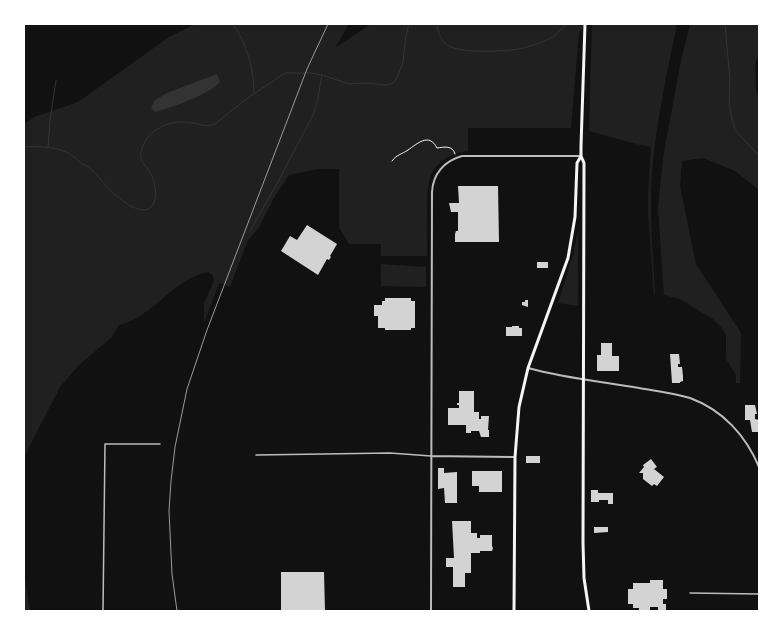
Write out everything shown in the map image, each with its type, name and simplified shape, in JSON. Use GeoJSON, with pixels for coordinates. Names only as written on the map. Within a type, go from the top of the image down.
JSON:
{"type":"FeatureCollection","features":[{"type":"Feature","properties":{"kind":"highway"},"geometry":{"type":"LineString","coordinates":[[585,24],[581,156],[584,163],[583,563],[589,611]]}},
{"type":"Feature","properties":{"kind":"highway"},"geometry":{"type":"LineString","coordinates":[[514,611],[515,457],[519,407],[528,368],[568,258],[575,217],[577,163],[581,156]]}},
{"type":"Feature","properties":{"kind":"street"},"geometry":{"type":"LineString","coordinates":[[431,611],[432,192],[435,177],[447,162],[456,158],[470,156],[581,156]]}},
{"type":"Feature","properties":{"kind":"street"},"geometry":{"type":"LineString","coordinates":[[528,368],[667,393],[695,400],[720,415],[739,433],[758,462],[759,467]]}},
{"type":"Feature","properties":{"kind":"street"},"geometry":{"type":"LineString","coordinates":[[103,611],[105,444],[160,444]]}},
{"type":"Feature","properties":{"kind":"street"},"geometry":{"type":"LineString","coordinates":[[256,455],[390,453],[431,456],[515,457]]}},
{"type":"Feature","properties":{"kind":"street"},"geometry":{"type":"LineString","coordinates":[[690,594],[759,594]]}},
{"type":"Feature","properties":{"kind":"path"},"geometry":{"type":"LineString","coordinates":[[392,161],[418,142],[424,140],[432,142],[437,148],[447,146],[455,152],[456,158]]}},
{"type":"Feature","properties":{"kind":"shaded area"},"geometry":{"type":"Polygon","coordinates":[[[195,24],[349,24],[335,48],[371,24],[588,24],[579,32],[571,128],[468,128],[468,151],[455,154],[438,164],[433,171],[430,180],[427,200],[426,256],[381,256],[381,244],[349,244],[339,227],[339,169],[318,169],[289,175],[275,196],[258,229],[248,240],[230,287],[219,283],[204,323],[204,303],[214,281],[213,275],[208,272],[195,276],[184,282],[143,314],[131,321],[119,325],[112,337],[79,365],[60,387],[24,457],[24,124],[34,117],[78,102],[169,37],[195,24]]]}},
{"type":"Feature","properties":{"kind":"shaded area"},"geometry":{"type":"Polygon","coordinates":[[[592,24],[677,24],[659,116],[652,172],[651,218],[654,295],[648,214],[651,147],[589,131],[592,24]]]}},
{"type":"Feature","properties":{"kind":"shaded area"},"geometry":{"type":"Polygon","coordinates":[[[690,24],[759,24],[759,54],[755,64],[756,90],[759,98],[759,190],[735,171],[703,158],[682,161],[680,186],[696,264],[741,333],[740,383],[736,383],[736,375],[726,359],[726,335],[721,327],[714,320],[680,299],[664,295],[658,208],[663,158],[680,65],[690,24]]]}},
{"type":"Feature","properties":{"kind":"shaded area"},"geometry":{"type":"Polygon","coordinates":[[[217,74],[220,82],[199,96],[155,112],[151,108],[155,100],[167,93],[217,74]]]}},
{"type":"Feature","properties":{"kind":"shaded area"},"geometry":{"type":"Polygon","coordinates":[[[578,230],[578,306],[558,303],[573,255],[578,230]]]}},
{"type":"Feature","properties":{"kind":"shaded area"},"geometry":{"type":"Polygon","coordinates":[[[381,264],[426,267],[426,287],[381,286],[381,264]]]}},
{"type":"Feature","properties":{"kind":"shaded area"},"geometry":{"type":"Polygon","coordinates":[[[24,570],[30,611],[24,611],[24,570]]]}},
{"type":"Feature","properties":{"kind":"building"},"geometry":{"type":"Polygon","coordinates":[[[458,186],[498,186],[499,242],[455,242],[455,234],[456,231],[458,231],[458,212],[451,212],[449,203],[459,203],[458,186]]]}},
{"type":"Feature","properties":{"kind":"building"},"geometry":{"type":"Polygon","coordinates":[[[307,225],[337,244],[330,256],[331,257],[329,260],[327,259],[318,275],[281,251],[290,236],[297,240],[307,225]]]}},
{"type":"Feature","properties":{"kind":"building"},"geometry":{"type":"Polygon","coordinates":[[[537,262],[548,262],[548,268],[537,268],[537,262]]]}},
{"type":"Feature","properties":{"kind":"building"},"geometry":{"type":"Polygon","coordinates":[[[385,298],[411,298],[411,301],[415,301],[415,328],[411,328],[411,330],[385,330],[385,328],[378,328],[378,316],[374,316],[374,305],[382,305],[382,301],[385,301],[385,298]]]}},
{"type":"Feature","properties":{"kind":"building"},"geometry":{"type":"Polygon","coordinates":[[[525,300],[528,300],[528,307],[522,305],[522,302],[525,302],[525,300]]]}},
{"type":"Feature","properties":{"kind":"building"},"geometry":{"type":"Polygon","coordinates":[[[519,326],[519,328],[522,328],[522,336],[506,336],[506,327],[519,326]]]}},
{"type":"Feature","properties":{"kind":"building"},"geometry":{"type":"Polygon","coordinates":[[[601,343],[612,343],[612,356],[619,356],[619,371],[597,371],[597,355],[601,355],[601,343]]]}},
{"type":"Feature","properties":{"kind":"building"},"geometry":{"type":"Polygon","coordinates":[[[670,354],[679,354],[680,364],[678,364],[678,367],[682,367],[683,376],[683,381],[680,383],[672,383],[670,354]]]}},
{"type":"Feature","properties":{"kind":"building"},"geometry":{"type":"Polygon","coordinates":[[[459,391],[474,391],[474,412],[479,412],[479,419],[481,419],[481,416],[489,416],[489,437],[481,437],[479,431],[471,431],[471,433],[466,433],[466,425],[448,425],[448,408],[459,408],[457,403],[459,403],[459,391]]]}},
{"type":"Feature","properties":{"kind":"building"},"geometry":{"type":"Polygon","coordinates":[[[745,405],[755,405],[757,414],[755,414],[755,419],[759,420],[759,432],[752,432],[750,420],[745,420],[745,405]]]}},
{"type":"Feature","properties":{"kind":"building"},"geometry":{"type":"Polygon","coordinates":[[[526,456],[540,456],[540,463],[526,463],[526,456]]]}},
{"type":"Feature","properties":{"kind":"building"},"geometry":{"type":"Polygon","coordinates":[[[651,459],[657,467],[654,469],[664,477],[657,486],[654,484],[652,486],[643,479],[643,473],[639,473],[644,467],[643,465],[651,459]]]}},
{"type":"Feature","properties":{"kind":"building"},"geometry":{"type":"Polygon","coordinates":[[[438,468],[444,468],[444,473],[457,472],[457,503],[445,503],[444,488],[438,489],[438,468]]]}},
{"type":"Feature","properties":{"kind":"building"},"geometry":{"type":"Polygon","coordinates":[[[472,471],[502,471],[502,492],[479,492],[479,486],[472,486],[472,471]]]}},
{"type":"Feature","properties":{"kind":"building"},"geometry":{"type":"Polygon","coordinates":[[[591,490],[598,490],[598,493],[613,493],[613,504],[608,504],[608,500],[591,502],[591,490]]]}},
{"type":"Feature","properties":{"kind":"building"},"geometry":{"type":"Polygon","coordinates":[[[452,521],[471,521],[471,533],[477,533],[477,538],[480,538],[480,535],[492,535],[492,551],[471,553],[471,573],[465,573],[465,587],[453,587],[453,567],[446,567],[446,558],[454,558],[452,521]]]}},
{"type":"Feature","properties":{"kind":"building"},"geometry":{"type":"Polygon","coordinates":[[[594,527],[608,527],[608,532],[594,533],[594,527]]]}},
{"type":"Feature","properties":{"kind":"building"},"geometry":{"type":"Polygon","coordinates":[[[281,572],[324,572],[325,611],[281,611],[281,572]]]}},
{"type":"Feature","properties":{"kind":"building"},"geometry":{"type":"Polygon","coordinates":[[[650,580],[663,580],[663,589],[667,589],[667,599],[663,599],[663,604],[666,604],[666,611],[658,611],[658,607],[650,607],[650,611],[639,611],[639,608],[633,608],[633,604],[628,604],[628,589],[633,589],[633,583],[650,583],[650,580]]]}},
{"type":"Feature","properties":{"kind":"waterway"},"geometry":{"type":"LineString","coordinates":[[233,24],[246,48],[249,57],[253,75],[254,93]]}},
{"type":"Feature","properties":{"kind":"waterway"},"geometry":{"type":"LineString","coordinates":[[24,147],[50,148],[68,153],[90,168],[115,195],[128,205],[145,210],[150,208],[153,204],[155,199],[155,186],[152,176],[142,160],[141,153],[146,140],[159,128],[176,122],[188,122],[207,126],[215,124],[245,100],[285,73],[311,73],[349,84],[365,83],[386,85],[393,83],[398,76],[403,62],[406,35],[409,24]]}},
{"type":"Feature","properties":{"kind":"waterway"},"geometry":{"type":"LineString","coordinates":[[437,24],[440,36],[447,45],[454,48],[474,51],[520,49],[537,44],[555,36],[566,24]]}},
{"type":"Feature","properties":{"kind":"waterway"},"geometry":{"type":"LineString","coordinates":[[725,24],[730,80],[729,99],[731,115],[735,130],[759,156]]}},
{"type":"Feature","properties":{"kind":"waterway"},"geometry":{"type":"LineString","coordinates":[[250,231],[278,182],[313,115],[322,75]]}},
{"type":"Feature","properties":{"kind":"waterway"},"geometry":{"type":"LineString","coordinates":[[48,147],[56,80]]}},
{"type":"Feature","properties":{"kind":"railway"},"geometry":{"type":"LineString","coordinates":[[177,611],[172,574],[169,511],[175,447],[187,389],[207,330],[307,69],[328,24]]}}]}
